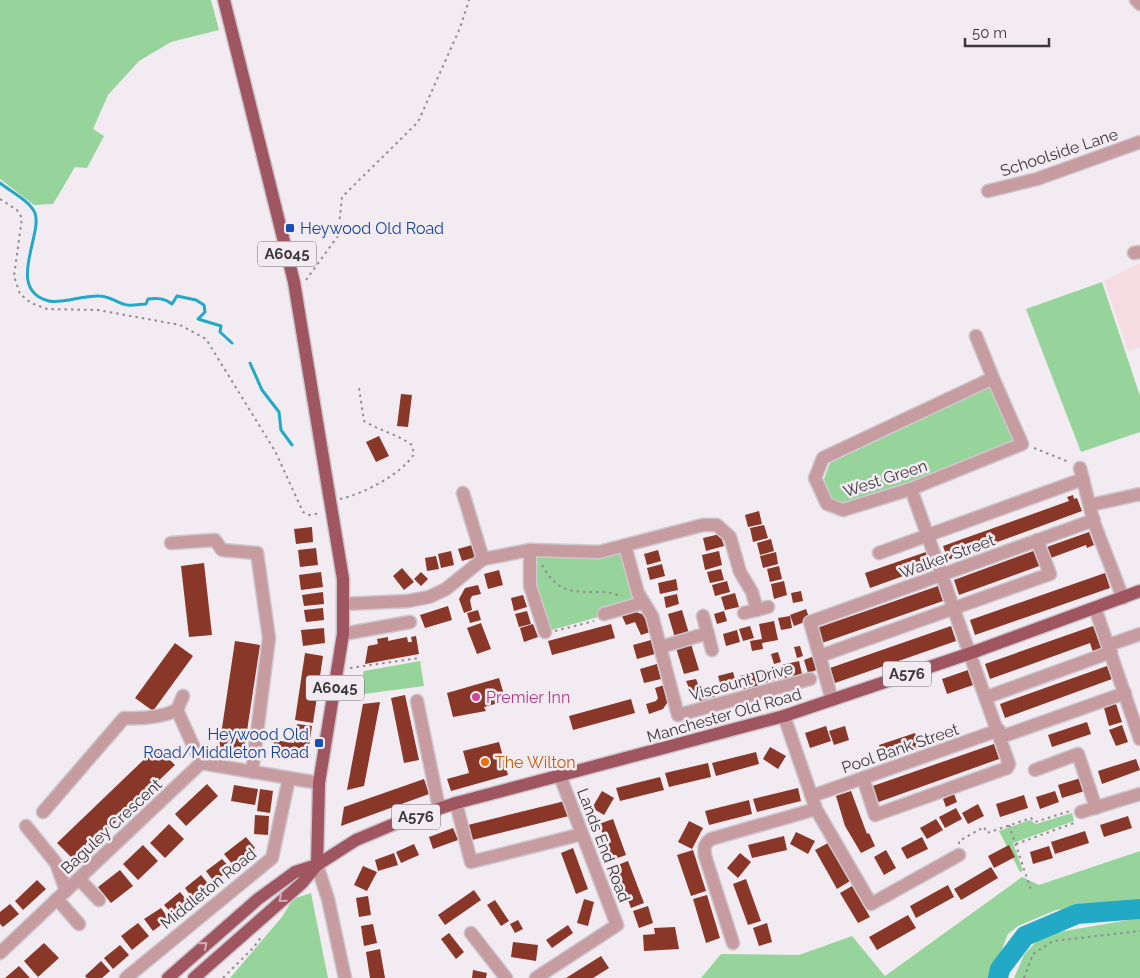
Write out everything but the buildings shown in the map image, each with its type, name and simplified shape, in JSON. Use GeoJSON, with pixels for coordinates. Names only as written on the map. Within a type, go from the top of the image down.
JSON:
{"type":"FeatureCollection","features":[{"type":"Feature","properties":{"kind":"main road","name":"A6045"},"geometry":{"type":"LineString","coordinates":[[224,0],[294,282],[343,579],[344,634],[319,783],[317,865]]}},
{"type":"Feature","properties":{"kind":"main road","name":"Manchester Old Road"},"geometry":{"type":"LineString","coordinates":[[168,978],[258,899],[295,872],[317,865],[364,837],[456,803],[784,716],[970,653],[1140,591]]}},
{"type":"Feature","properties":{"kind":"main road","name":"Manchester Old Road"},"geometry":{"type":"LineString","coordinates":[[194,978],[302,883],[317,865]]}},
{"type":"Feature","properties":{"kind":"street"},"geometry":{"type":"LineString","coordinates":[[1136,0],[1140,4]]}},
{"type":"Feature","properties":{"kind":"street","name":"Schoolside Lane"},"geometry":{"type":"LineString","coordinates":[[988,191],[1037,179],[1140,142]]}},
{"type":"Feature","properties":{"kind":"street"},"geometry":{"type":"LineString","coordinates":[[976,336],[1022,444]]}},
{"type":"Feature","properties":{"kind":"street","name":"West Green"},"geometry":{"type":"LineString","coordinates":[[993,378],[824,458],[815,478],[827,504],[843,510],[911,490],[1022,444]]}},
{"type":"Feature","properties":{"kind":"street"},"geometry":{"type":"LineString","coordinates":[[880,553],[1082,474],[1094,520],[1123,598]]}},
{"type":"Feature","properties":{"kind":"street"},"geometry":{"type":"LineString","coordinates":[[863,778],[875,815],[1007,768],[1009,760],[911,490]]}},
{"type":"Feature","properties":{"kind":"street"},"geometry":{"type":"LineString","coordinates":[[463,493],[483,559]]}},
{"type":"Feature","properties":{"kind":"street"},"geometry":{"type":"LineString","coordinates":[[1090,505],[1140,494]]}},
{"type":"Feature","properties":{"kind":"street","name":"Walker Street"},"geometry":{"type":"LineString","coordinates":[[820,656],[810,622],[1094,520]]}},
{"type":"Feature","properties":{"kind":"street"},"geometry":{"type":"LineString","coordinates":[[343,604],[408,601],[429,597],[446,588],[483,559],[535,550],[599,552],[703,525],[717,525],[730,537],[740,572],[752,592],[756,610]]}},
{"type":"Feature","properties":{"kind":"street"},"geometry":{"type":"LineString","coordinates":[[171,543],[215,540],[222,550],[256,553],[269,638],[252,772]]}},
{"type":"Feature","properties":{"kind":"street"},"geometry":{"type":"LineString","coordinates":[[832,700],[820,656],[1050,574],[1037,540]]}},
{"type":"Feature","properties":{"kind":"street","name":"Viscount Drive"},"geometry":{"type":"LineString","coordinates":[[625,546],[640,598],[652,616],[678,715],[810,679]]}},
{"type":"Feature","properties":{"kind":"street"},"geometry":{"type":"LineString","coordinates":[[535,550],[530,586],[545,632]]}},
{"type":"Feature","properties":{"kind":"street"},"geometry":{"type":"LineString","coordinates":[[604,614],[640,598]]}},
{"type":"Feature","properties":{"kind":"street"},"geometry":{"type":"LineString","coordinates":[[1095,608],[1140,739]]}},
{"type":"Feature","properties":{"kind":"street"},"geometry":{"type":"LineString","coordinates":[[703,616],[712,650]]}},
{"type":"Feature","properties":{"kind":"street"},"geometry":{"type":"LineString","coordinates":[[344,634],[410,622]]}},
{"type":"Feature","properties":{"kind":"street"},"geometry":{"type":"LineString","coordinates":[[661,647],[708,633]]}},
{"type":"Feature","properties":{"kind":"street"},"geometry":{"type":"LineString","coordinates":[[987,697],[1110,649],[1140,634]]}},
{"type":"Feature","properties":{"kind":"street","name":"Pool Bank Street"},"geometry":{"type":"LineString","coordinates":[[812,796],[1125,693]]}},
{"type":"Feature","properties":{"kind":"street"},"geometry":{"type":"LineString","coordinates":[[183,696],[178,710],[201,763],[319,783]]}},
{"type":"Feature","properties":{"kind":"street"},"geometry":{"type":"LineString","coordinates":[[417,701],[439,808]]}},
{"type":"Feature","properties":{"kind":"street"},"geometry":{"type":"LineString","coordinates":[[43,812],[124,718],[142,719],[165,716],[178,710]]}},
{"type":"Feature","properties":{"kind":"street"},"geometry":{"type":"LineString","coordinates":[[784,716],[816,809],[871,904],[959,855]]}},
{"type":"Feature","properties":{"kind":"street"},"geometry":{"type":"LineString","coordinates":[[1035,770],[1078,754],[1096,808]]}},
{"type":"Feature","properties":{"kind":"street","name":"Baguley Crescent"},"geometry":{"type":"LineString","coordinates":[[0,953],[201,763]]}},
{"type":"Feature","properties":{"kind":"street","name":"Lands End Road"},"geometry":{"type":"LineString","coordinates":[[536,978],[617,925],[560,776]]}},
{"type":"Feature","properties":{"kind":"street","name":"Middleton Road"},"geometry":{"type":"LineString","coordinates":[[126,978],[272,858],[289,778]]}},
{"type":"Feature","properties":{"kind":"street"},"geometry":{"type":"LineString","coordinates":[[1081,812],[1140,794]]}},
{"type":"Feature","properties":{"kind":"street"},"geometry":{"type":"LineString","coordinates":[[456,803],[470,862],[582,834]]}},
{"type":"Feature","properties":{"kind":"street"},"geometry":{"type":"LineString","coordinates":[[733,943],[705,856],[704,848],[706,843],[711,839],[816,809]]}},
{"type":"Feature","properties":{"kind":"street"},"geometry":{"type":"LineString","coordinates":[[26,826],[56,863],[62,895],[79,924]]}},
{"type":"Feature","properties":{"kind":"street"},"geometry":{"type":"LineString","coordinates":[[317,865],[328,899],[344,978]]}},
{"type":"Feature","properties":{"kind":"street"},"geometry":{"type":"LineString","coordinates":[[79,879],[99,900]]}},
{"type":"Feature","properties":{"kind":"street"},"geometry":{"type":"LineString","coordinates":[[471,933],[506,978]]}},
{"type":"Feature","properties":{"kind":"path"},"geometry":{"type":"LineString","coordinates":[[294,282],[308,279],[338,236],[342,197],[418,122],[460,28],[469,0]]}},
{"type":"Feature","properties":{"kind":"path"},"geometry":{"type":"LineString","coordinates":[[0,199],[17,210],[22,218],[14,276],[20,294],[31,303],[47,308],[98,310],[180,325],[206,339],[212,344],[217,360],[275,451],[303,512],[309,514],[369,488],[401,470],[414,454],[412,445],[406,440],[395,434],[375,428],[364,421],[359,388]]}},
{"type":"Feature","properties":{"kind":"path"},"geometry":{"type":"LineString","coordinates":[[1022,444],[1068,461],[1082,474]]}},
{"type":"Feature","properties":{"kind":"path"},"geometry":{"type":"LineString","coordinates":[[535,550],[548,576],[563,589],[608,592],[640,598]]}},
{"type":"Feature","properties":{"kind":"path"},"geometry":{"type":"LineString","coordinates":[[545,632],[600,619],[604,614]]}},
{"type":"Feature","properties":{"kind":"path"},"geometry":{"type":"LineString","coordinates":[[338,669],[365,668],[419,658]]}},
{"type":"Feature","properties":{"kind":"path"},"geometry":{"type":"LineString","coordinates":[[959,855],[959,841],[984,827],[987,833],[1031,818],[1035,822],[1072,811],[1081,812],[1077,822],[1016,844]]}},
{"type":"Feature","properties":{"kind":"path"},"geometry":{"type":"LineString","coordinates":[[1010,825],[1031,890]]}},
{"type":"Feature","properties":{"kind":"path"},"geometry":{"type":"LineString","coordinates":[[1024,978],[1034,954],[1052,941],[1140,931]]}},
{"type":"Feature","properties":{"kind":"path"},"geometry":{"type":"LineString","coordinates":[[223,978],[253,948],[264,933]]}},
{"type":"Feature","properties":{"kind":"shaded area"},"geometry":{"type":"Polygon","coordinates":[[[1140,263],[1140,347],[1128,351],[1104,281],[1140,263]]]}},
{"type":"Feature","properties":{"kind":"green space"},"geometry":{"type":"Polygon","coordinates":[[[0,0],[211,0],[219,30],[171,42],[139,61],[108,95],[93,129],[104,136],[87,168],[75,167],[53,204],[34,205],[0,179],[0,0]]]}},
{"type":"Feature","properties":{"kind":"green space"},"geometry":{"type":"Polygon","coordinates":[[[1102,282],[1140,396],[1140,432],[1081,452],[1026,309],[1102,282]]]}},
{"type":"Feature","properties":{"kind":"green space"},"geometry":{"type":"Polygon","coordinates":[[[992,386],[1016,445],[849,508],[834,505],[824,479],[830,463],[992,386]]]}},
{"type":"Feature","properties":{"kind":"green space"},"geometry":{"type":"Polygon","coordinates":[[[533,552],[622,552],[633,602],[597,614],[598,617],[552,630],[548,628],[533,584],[533,552]]]}},
{"type":"Feature","properties":{"kind":"green space"},"geometry":{"type":"Polygon","coordinates":[[[420,661],[424,686],[356,695],[364,671],[420,661]]]}},
{"type":"Feature","properties":{"kind":"green space"},"geometry":{"type":"Polygon","coordinates":[[[1072,813],[1074,821],[1013,843],[1023,871],[1020,872],[999,831],[1030,820],[1036,824],[1072,813]]]}},
{"type":"Feature","properties":{"kind":"green space"},"geometry":{"type":"Polygon","coordinates":[[[1140,851],[1140,902],[1056,910],[1018,926],[1008,934],[991,978],[701,978],[721,954],[799,955],[852,936],[885,976],[1022,877],[1039,885],[1140,851]]]}},
{"type":"Feature","properties":{"kind":"green space"},"geometry":{"type":"Polygon","coordinates":[[[311,893],[328,978],[230,978],[282,917],[293,899],[311,893]]]}},
{"type":"Feature","properties":{"kind":"green space"},"geometry":{"type":"Polygon","coordinates":[[[1140,918],[1140,978],[1014,978],[1024,955],[1042,935],[1140,918]]]}},
{"type":"Feature","properties":{"kind":"waterway"},"geometry":{"type":"LineString","coordinates":[[0,183],[24,200],[35,213],[36,223],[27,274],[29,286],[36,295],[54,302],[103,296],[125,305],[146,304],[148,299],[164,300],[172,304],[177,296],[196,300],[204,305],[205,312],[198,319],[221,326],[220,332],[232,343]]}},
{"type":"Feature","properties":{"kind":"waterway"},"geometry":{"type":"LineString","coordinates":[[250,363],[262,390],[279,412],[281,430],[292,445]]}},
{"type":"Feature","properties":{"kind":"waterway"},"geometry":{"type":"LineString","coordinates":[[998,978],[1000,969],[1025,936],[1077,914],[1140,909]]}},
{"type":"Feature","properties":{"kind":"place","name":"Heywood Old Road"},"geometry":{"type":"Point","coordinates":[290,228]}},
{"type":"Feature","properties":{"kind":"place","name":"Premier Inn"},"geometry":{"type":"Point","coordinates":[476,697]}},
{"type":"Feature","properties":{"kind":"place","name":"Heywood Old Road/Middleton Road"},"geometry":{"type":"Point","coordinates":[319,743]}},
{"type":"Feature","properties":{"kind":"place","name":"The Wilton"},"geometry":{"type":"Point","coordinates":[485,762]}}]}
